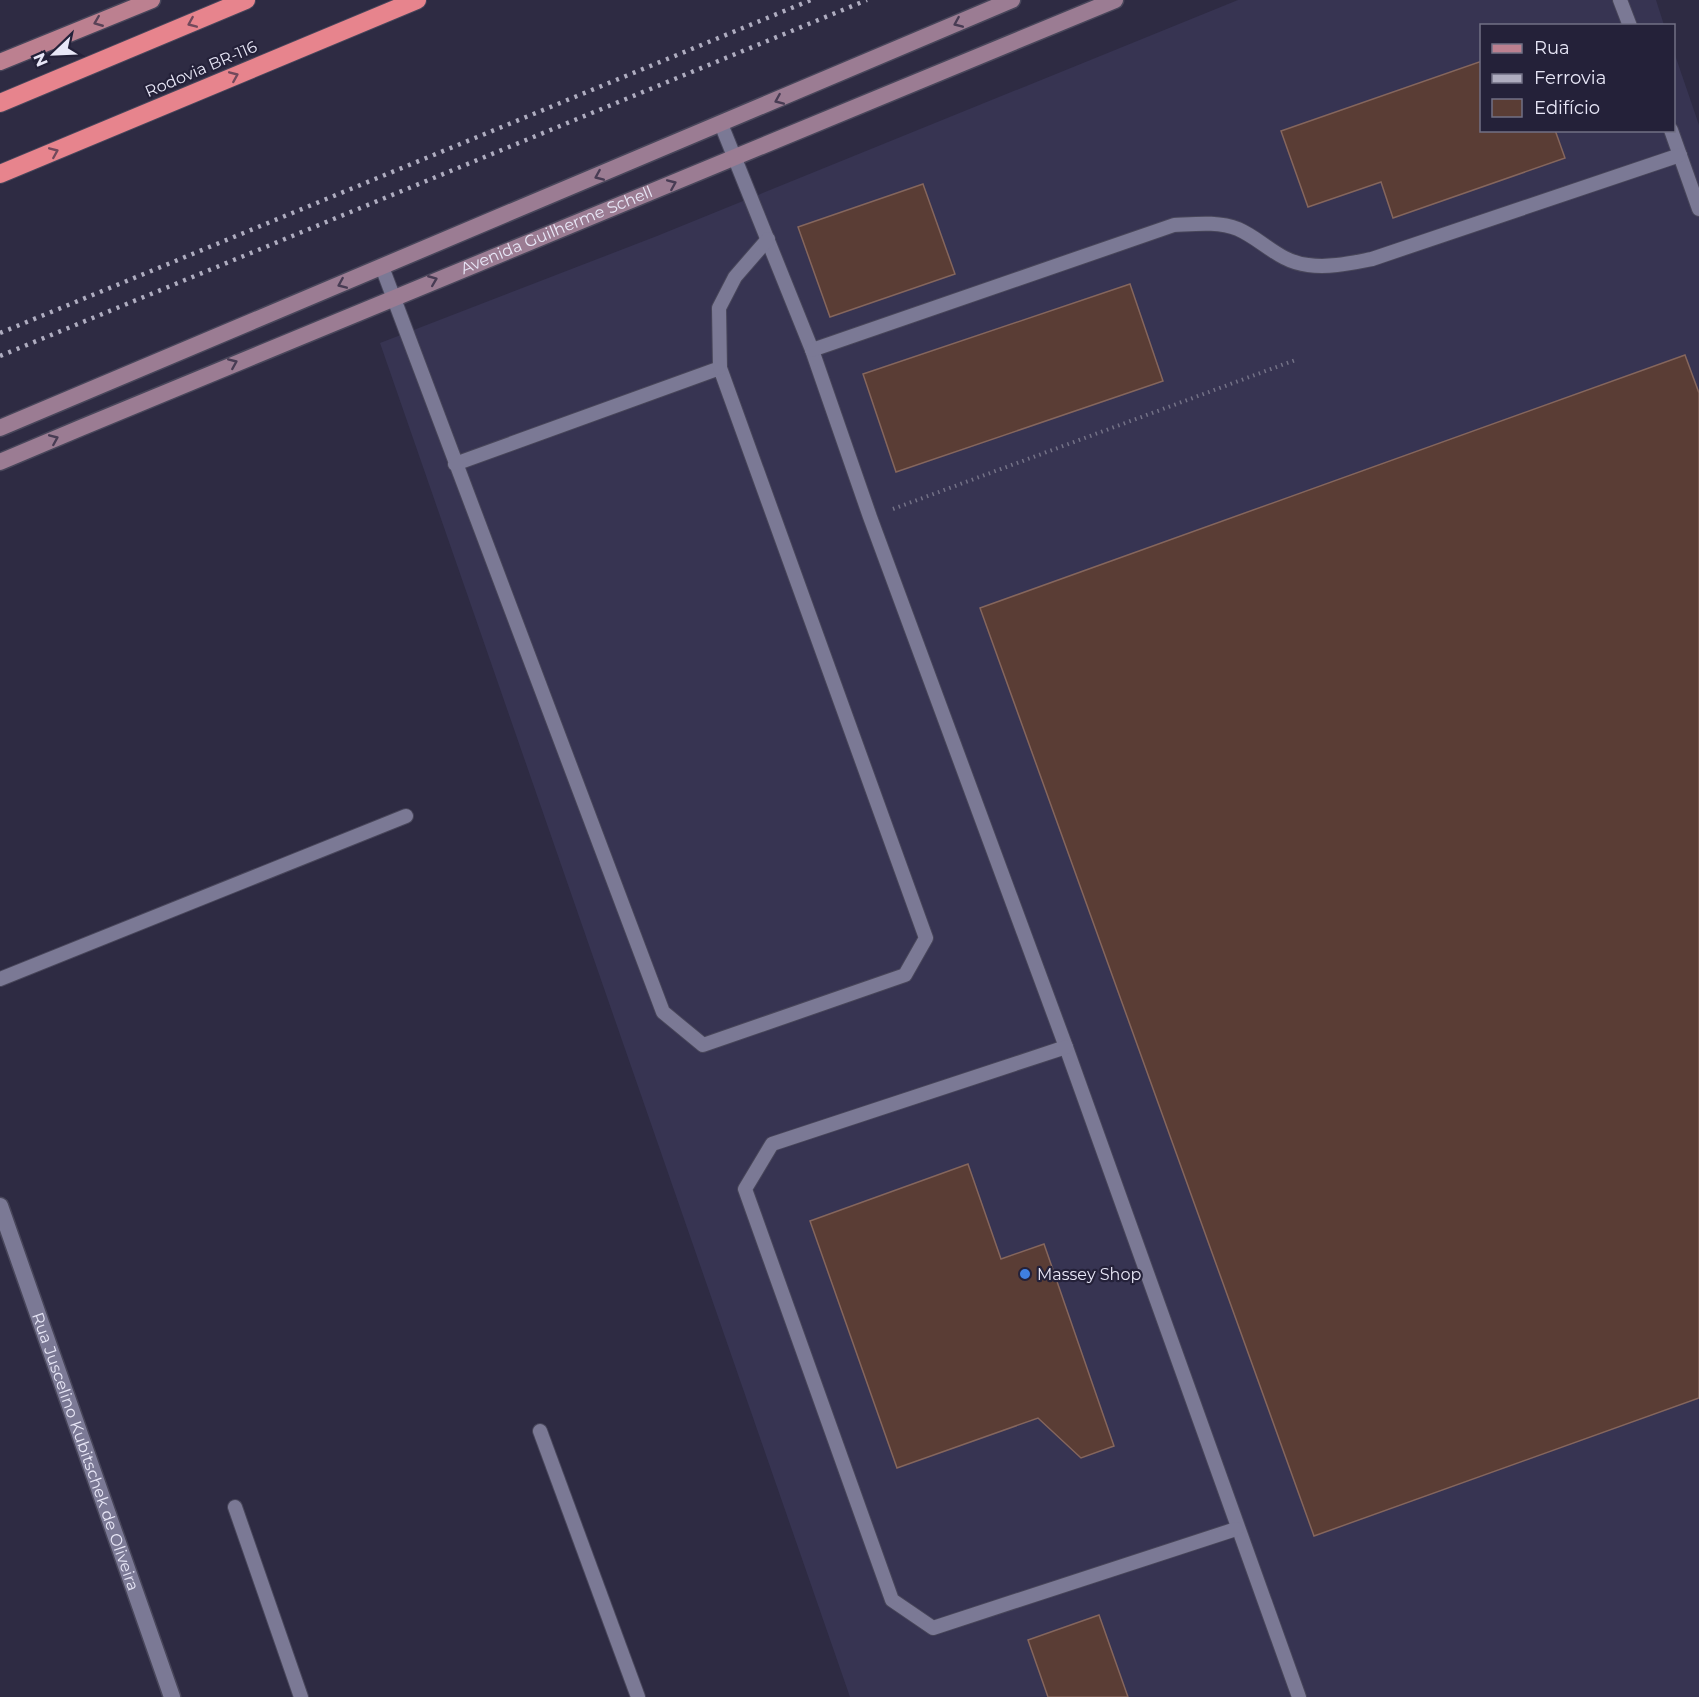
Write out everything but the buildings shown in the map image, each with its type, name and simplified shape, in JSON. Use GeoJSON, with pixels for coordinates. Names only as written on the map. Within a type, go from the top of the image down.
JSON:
{"type":"FeatureCollection","features":[{"type":"Feature","properties":{"kind":"highway"},"geometry":{"type":"LineString","coordinates":[[0,103],[246,0]]}},
{"type":"Feature","properties":{"kind":"highway","name":"Rodovia BR-116"},"geometry":{"type":"LineString","coordinates":[[0,174],[417,0]]}},
{"type":"Feature","properties":{"kind":"main road"},"geometry":{"type":"LineString","coordinates":[[0,62],[152,0]]}},
{"type":"Feature","properties":{"kind":"main road","name":"Avenida Guilherme Schell"},"geometry":{"type":"LineString","coordinates":[[0,428],[1012,0]]}},
{"type":"Feature","properties":{"kind":"main road","name":"Avenida Guilherme Schell"},"geometry":{"type":"LineString","coordinates":[[0,462],[393,296],[675,183],[735,156],[1115,0]]}},
{"type":"Feature","properties":{"kind":"street","name":"Rua Juscelino Kubitschek de Oliveira"},"geometry":{"type":"LineString","coordinates":[[0,1206],[172,1697]]}},
{"type":"Feature","properties":{"kind":"lane"},"geometry":{"type":"LineString","coordinates":[[1620,0],[1629,24]]}},
{"type":"Feature","properties":{"kind":"lane"},"geometry":{"type":"LineString","coordinates":[[721,124],[812,350],[870,517],[1066,1047],[1236,1529],[1299,1697]]}},
{"type":"Feature","properties":{"kind":"lane"},"geometry":{"type":"LineString","coordinates":[[1672,132],[1699,209]]}},
{"type":"Feature","properties":{"kind":"lane"},"geometry":{"type":"LineString","coordinates":[[812,350],[1174,225],[1207,223],[1239,229],[1282,257],[1307,265],[1340,265],[1372,260],[1680,155]]}},
{"type":"Feature","properties":{"kind":"lane"},"geometry":{"type":"LineString","coordinates":[[382,267],[663,1012],[704,1045],[905,975],[926,938],[720,368],[719,308],[735,277],[768,239]]}},
{"type":"Feature","properties":{"kind":"lane"},"geometry":{"type":"LineString","coordinates":[[455,464],[720,368]]}},
{"type":"Feature","properties":{"kind":"lane"},"geometry":{"type":"LineString","coordinates":[[0,979],[406,816]]}},
{"type":"Feature","properties":{"kind":"lane"},"geometry":{"type":"LineString","coordinates":[[1066,1047],[772,1143],[745,1189],[892,1600],[933,1628],[1236,1529]]}},
{"type":"Feature","properties":{"kind":"lane"},"geometry":{"type":"LineString","coordinates":[[540,1431],[638,1697]]}},
{"type":"Feature","properties":{"kind":"lane"},"geometry":{"type":"LineString","coordinates":[[235,1507],[301,1697]]}},
{"type":"Feature","properties":{"kind":"path"},"geometry":{"type":"LineString","coordinates":[[870,517],[1298,359]]}},
{"type":"Feature","properties":{"kind":"shaded area"},"geometry":{"type":"Polygon","coordinates":[[[1238,0],[1656,0],[1664,24],[1480,24],[1480,132],[1675,132],[1675,55],[1699,125],[1699,1697],[850,1697],[380,343],[657,236],[1238,0]]]}},
{"type":"Feature","properties":{"kind":"railway"},"geometry":{"type":"LineString","coordinates":[[0,333],[811,0]]}},
{"type":"Feature","properties":{"kind":"railway"},"geometry":{"type":"LineString","coordinates":[[0,356],[867,0]]}},
{"type":"Feature","properties":{"kind":"place","name":"Massey Shop"},"geometry":{"type":"Point","coordinates":[1025,1274]}}]}
